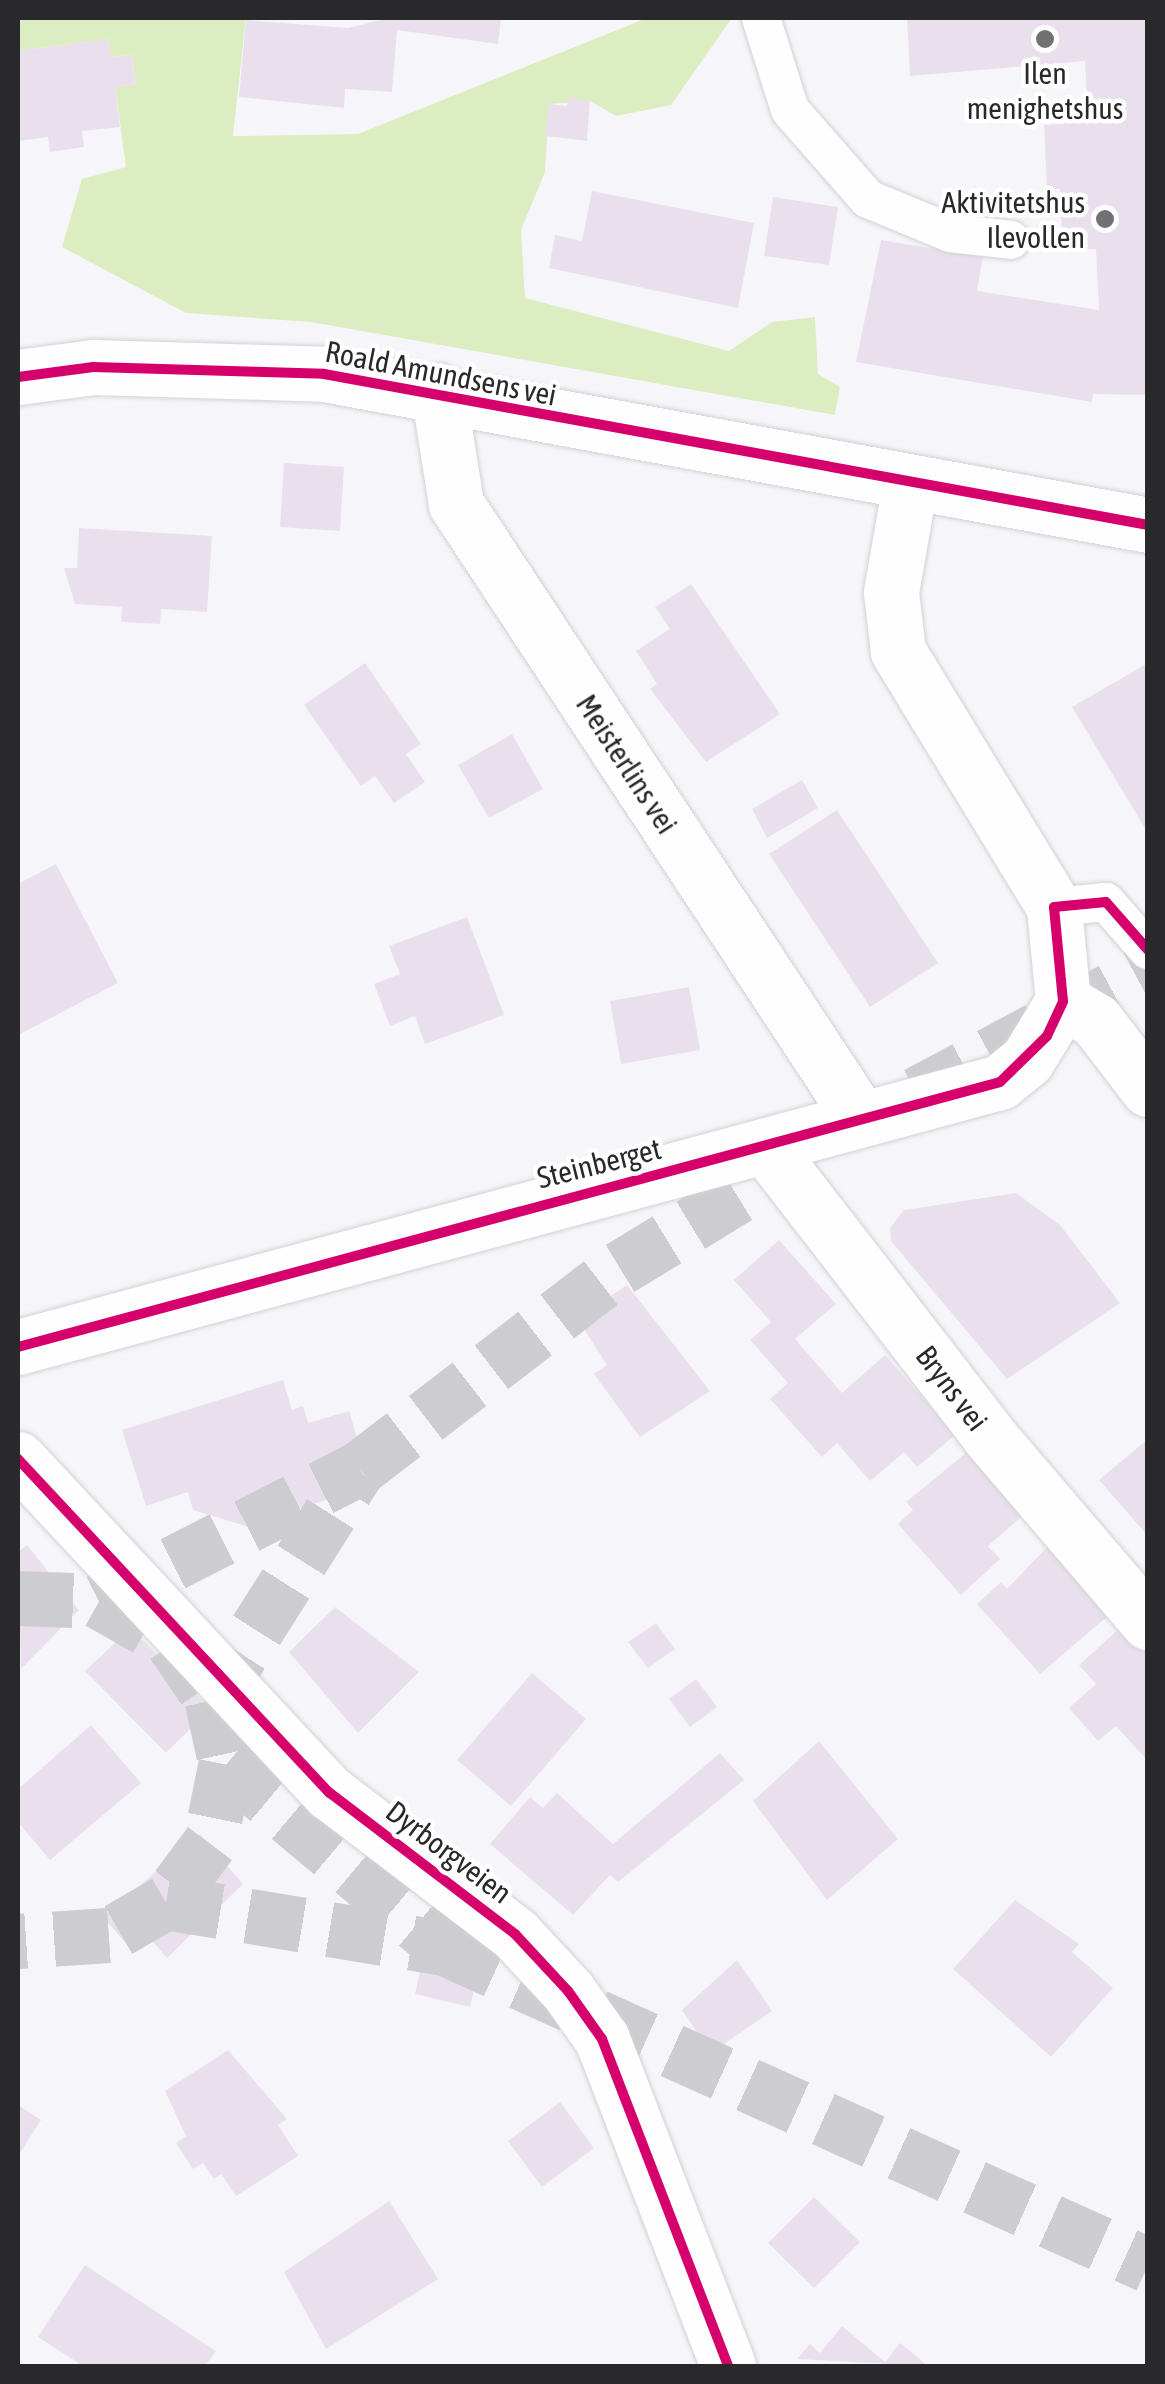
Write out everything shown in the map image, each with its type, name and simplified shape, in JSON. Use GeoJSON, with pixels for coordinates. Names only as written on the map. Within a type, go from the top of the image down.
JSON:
{"type":"FeatureCollection","features":[{"type":"Feature","properties":{"kind":"street","name":"Roald Amundsens vei"},"geometry":{"type":"LineString","coordinates":[[18,377],[242,367],[438,392],[908,488],[1148,525]]}},
{"type":"Feature","properties":{"kind":"street","name":"Meisterlins vei"},"geometry":{"type":"LineString","coordinates":[[438,392],[456,504],[861,1119]]}},
{"type":"Feature","properties":{"kind":"street"},"geometry":{"type":"LineString","coordinates":[[908,488],[891,592],[898,652],[1054,907],[1063,1001],[1096,1021],[1148,1089]]}},
{"type":"Feature","properties":{"kind":"street","name":"Steinberget"},"geometry":{"type":"LineString","coordinates":[[18,1346],[1000,1082],[1047,1036],[1063,1001]]}},
{"type":"Feature","properties":{"kind":"street","name":"Bryns vei"},"geometry":{"type":"LineString","coordinates":[[766,1146],[989,1436],[1148,1622]]}},
{"type":"Feature","properties":{"kind":"street","name":"Dyrborgveien"},"geometry":{"type":"LineString","coordinates":[[18,1459],[330,1793],[515,1934],[568,1991],[602,2039],[728,2366]]}},
{"type":"Feature","properties":{"kind":"lane"},"geometry":{"type":"LineString","coordinates":[[761,18],[764,51],[790,110],[868,199],[950,233],[1011,240]]}},
{"type":"Feature","properties":{"kind":"lane"},"geometry":{"type":"LineString","coordinates":[[1054,907],[1106,902],[1148,950]]}},
{"type":"Feature","properties":{"kind":"green space"},"geometry":{"type":"Polygon","coordinates":[[[18,18],[246,18],[233,136],[358,134],[647,18],[732,18],[671,105],[616,116],[590,101],[549,104],[545,172],[521,230],[525,298],[729,351],[772,322],[815,317],[818,374],[840,387],[835,415],[311,322],[186,313],[62,247],[82,179],[126,167],[115,87],[136,84],[132,55],[111,57],[108,39],[18,51],[18,18]]]}},
{"type":"Feature","properties":{"kind":"building"},"geometry":{"type":"Polygon","coordinates":[[[389,18],[501,18],[498,44],[397,30],[392,92],[345,89],[344,108],[239,97],[246,20],[348,28],[389,18]]]}},
{"type":"Feature","properties":{"kind":"building"},"geometry":{"type":"Polygon","coordinates":[[[907,18],[1148,18],[1148,395],[1093,394],[1092,402],[856,362],[881,240],[983,257],[977,291],[1099,310],[1096,249],[1063,250],[1060,189],[1047,189],[1044,125],[1088,122],[1085,61],[910,76],[907,18]]]}},
{"type":"Feature","properties":{"kind":"building"},"geometry":{"type":"Polygon","coordinates":[[[108,39],[111,57],[132,55],[136,84],[115,87],[120,127],[82,131],[84,147],[50,152],[48,137],[18,141],[18,51],[108,39]]]}},
{"type":"Feature","properties":{"kind":"building"},"geometry":{"type":"Polygon","coordinates":[[[568,97],[590,101],[587,141],[545,136],[549,104],[567,106],[568,97]]]}},
{"type":"Feature","properties":{"kind":"building"},"geometry":{"type":"Polygon","coordinates":[[[592,191],[754,223],[738,308],[549,268],[555,235],[582,241],[592,191]]]}},
{"type":"Feature","properties":{"kind":"building"},"geometry":{"type":"Polygon","coordinates":[[[773,197],[838,207],[829,265],[764,256],[773,197]]]}},
{"type":"Feature","properties":{"kind":"building"},"geometry":{"type":"Polygon","coordinates":[[[284,463],[344,467],[340,531],[280,527],[284,463]]]}},
{"type":"Feature","properties":{"kind":"building"},"geometry":{"type":"Polygon","coordinates":[[[79,528],[212,536],[207,612],[161,609],[160,624],[121,622],[122,607],[75,604],[64,568],[77,568],[79,528]]]}},
{"type":"Feature","properties":{"kind":"building"},"geometry":{"type":"Polygon","coordinates":[[[691,584],[780,714],[706,762],[650,689],[657,684],[636,651],[670,629],[655,607],[691,584]]]}},
{"type":"Feature","properties":{"kind":"building"},"geometry":{"type":"Polygon","coordinates":[[[365,663],[421,744],[406,754],[425,782],[394,803],[375,776],[361,786],[304,705],[365,663]]]}},
{"type":"Feature","properties":{"kind":"building"},"geometry":{"type":"Polygon","coordinates":[[[1148,663],[1148,833],[1072,707],[1148,663]]]}},
{"type":"Feature","properties":{"kind":"building"},"geometry":{"type":"Polygon","coordinates":[[[512,734],[543,789],[489,818],[458,765],[512,734]]]}},
{"type":"Feature","properties":{"kind":"building"},"geometry":{"type":"Polygon","coordinates":[[[802,780],[818,808],[767,838],[752,809],[802,780]]]}},
{"type":"Feature","properties":{"kind":"building"},"geometry":{"type":"Polygon","coordinates":[[[837,810],[938,963],[870,1007],[769,854],[837,810]]]}},
{"type":"Feature","properties":{"kind":"building"},"geometry":{"type":"Polygon","coordinates":[[[56,864],[118,983],[18,1035],[18,884],[56,864]]]}},
{"type":"Feature","properties":{"kind":"building"},"geometry":{"type":"Polygon","coordinates":[[[467,917],[504,1015],[425,1044],[415,1016],[390,1026],[374,984],[400,974],[389,946],[467,917]]]}},
{"type":"Feature","properties":{"kind":"building"},"geometry":{"type":"Polygon","coordinates":[[[689,987],[700,1050],[621,1064],[610,1001],[689,987]]]}},
{"type":"Feature","properties":{"kind":"building"},"geometry":{"type":"Polygon","coordinates":[[[1016,1193],[1060,1225],[1120,1303],[1007,1379],[891,1241],[890,1228],[904,1210],[1016,1193]]]}},
{"type":"Feature","properties":{"kind":"building"},"geometry":{"type":"Polygon","coordinates":[[[779,1240],[836,1304],[795,1339],[842,1393],[885,1355],[955,1435],[917,1467],[904,1452],[870,1481],[837,1443],[822,1457],[770,1399],[788,1383],[750,1340],[771,1322],[734,1280],[779,1240]]]}},
{"type":"Feature","properties":{"kind":"building"},"geometry":{"type":"Polygon","coordinates":[[[627,1285],[710,1391],[640,1437],[594,1374],[607,1365],[577,1318],[627,1285]]]}},
{"type":"Feature","properties":{"kind":"building"},"geometry":{"type":"Polygon","coordinates":[[[283,1380],[292,1410],[303,1406],[308,1423],[349,1411],[372,1486],[274,1516],[277,1526],[262,1531],[193,1510],[188,1492],[146,1506],[122,1430],[283,1380]]]}},
{"type":"Feature","properties":{"kind":"building"},"geometry":{"type":"Polygon","coordinates":[[[1148,1439],[1148,1536],[1099,1480],[1148,1439]]]}},
{"type":"Feature","properties":{"kind":"building"},"geometry":{"type":"Polygon","coordinates":[[[972,1448],[1028,1511],[988,1546],[1000,1559],[961,1595],[898,1524],[913,1510],[906,1502],[972,1448]]]}},
{"type":"Feature","properties":{"kind":"building"},"geometry":{"type":"Polygon","coordinates":[[[1053,1541],[1115,1610],[1040,1674],[977,1604],[1001,1582],[1007,1589],[1053,1541]]]}},
{"type":"Feature","properties":{"kind":"building"},"geometry":{"type":"Polygon","coordinates":[[[27,1545],[79,1610],[21,1669],[18,1552],[27,1545]]]}},
{"type":"Feature","properties":{"kind":"building"},"geometry":{"type":"Polygon","coordinates":[[[335,1607],[419,1672],[358,1733],[289,1652],[335,1607]]]}},
{"type":"Feature","properties":{"kind":"building"},"geometry":{"type":"Polygon","coordinates":[[[656,1623],[675,1649],[648,1668],[628,1642],[656,1623]]]}},
{"type":"Feature","properties":{"kind":"building"},"geometry":{"type":"Polygon","coordinates":[[[1121,1627],[1148,1656],[1148,1761],[1116,1726],[1098,1741],[1069,1708],[1096,1684],[1079,1665],[1121,1627]]]}},
{"type":"Feature","properties":{"kind":"building"},"geometry":{"type":"Polygon","coordinates":[[[131,1628],[210,1709],[166,1753],[85,1671],[131,1628]]]}},
{"type":"Feature","properties":{"kind":"building"},"geometry":{"type":"Polygon","coordinates":[[[532,1673],[586,1719],[511,1806],[457,1760],[532,1673]]]}},
{"type":"Feature","properties":{"kind":"building"},"geometry":{"type":"Polygon","coordinates":[[[696,1679],[717,1707],[690,1727],[669,1699],[696,1679]]]}},
{"type":"Feature","properties":{"kind":"building"},"geometry":{"type":"Polygon","coordinates":[[[91,1725],[141,1783],[50,1860],[18,1822],[18,1789],[91,1725]]]}},
{"type":"Feature","properties":{"kind":"building"},"geometry":{"type":"Polygon","coordinates":[[[819,1741],[898,1839],[827,1900],[753,1801],[819,1741]]]}},
{"type":"Feature","properties":{"kind":"building"},"geometry":{"type":"Polygon","coordinates":[[[720,1753],[744,1780],[618,1882],[610,1875],[573,1915],[490,1844],[530,1797],[543,1808],[557,1793],[613,1844],[720,1753]]]}},
{"type":"Feature","properties":{"kind":"building"},"geometry":{"type":"Polygon","coordinates":[[[200,1834],[243,1884],[167,1958],[148,1936],[132,1950],[103,1917],[200,1834]]]}},
{"type":"Feature","properties":{"kind":"building"},"geometry":{"type":"Polygon","coordinates":[[[1015,1900],[1079,1944],[1072,1952],[1113,1988],[1051,2057],[953,1969],[1015,1900]]]}},
{"type":"Feature","properties":{"kind":"building"},"geometry":{"type":"Polygon","coordinates":[[[425,1949],[481,1962],[470,2007],[415,1994],[425,1949]]]}},
{"type":"Feature","properties":{"kind":"building"},"geometry":{"type":"Polygon","coordinates":[[[737,1960],[772,2011],[711,2053],[682,2010],[737,1960]]]}},
{"type":"Feature","properties":{"kind":"building"},"geometry":{"type":"Polygon","coordinates":[[[228,2050],[287,2119],[278,2125],[298,2156],[236,2196],[221,2174],[214,2179],[203,2163],[193,2169],[176,2143],[186,2136],[165,2091],[228,2050]]]}},
{"type":"Feature","properties":{"kind":"building"},"geometry":{"type":"Polygon","coordinates":[[[560,2102],[594,2148],[542,2187],[508,2141],[560,2102]]]}},
{"type":"Feature","properties":{"kind":"building"},"geometry":{"type":"Polygon","coordinates":[[[18,2105],[41,2120],[18,2156],[18,2105]]]}},
{"type":"Feature","properties":{"kind":"building"},"geometry":{"type":"Polygon","coordinates":[[[814,2197],[860,2242],[814,2288],[768,2243],[814,2197]]]}},
{"type":"Feature","properties":{"kind":"building"},"geometry":{"type":"Polygon","coordinates":[[[389,2201],[438,2279],[326,2349],[284,2272],[389,2201]]]}},
{"type":"Feature","properties":{"kind":"building"},"geometry":{"type":"Polygon","coordinates":[[[85,2265],[216,2351],[205,2366],[83,2366],[38,2337],[85,2265]]]}},
{"type":"Feature","properties":{"kind":"building"},"geometry":{"type":"Polygon","coordinates":[[[842,2326],[885,2362],[900,2343],[928,2366],[797,2359],[810,2344],[820,2353],[842,2326]]]}},
{"type":"Feature","properties":{"kind":"tunnel"},"geometry":{"type":"LineString","coordinates":[[917,1094],[1148,970]]}},
{"type":"Feature","properties":{"kind":"tunnel"},"geometry":{"type":"LineString","coordinates":[[99,1601],[360,1468],[620,1268],[823,1144]]}},
{"type":"Feature","properties":{"kind":"tunnel"},"geometry":{"type":"LineString","coordinates":[[212,1700],[358,1470]]}},
{"type":"Feature","properties":{"kind":"tunnel"},"geometry":{"type":"LineString","coordinates":[[18,1598],[99,1601],[173,1643],[212,1700],[226,1764],[210,1843],[166,1902],[109,1935],[18,1941]]}},
{"type":"Feature","properties":{"kind":"tunnel"},"geometry":{"type":"LineString","coordinates":[[226,1764],[445,1948]]}},
{"type":"Feature","properties":{"kind":"tunnel"},"geometry":{"type":"LineString","coordinates":[[166,1902],[445,1948],[1148,2265]]}},
{"type":"Feature","properties":{"kind":"cycle path"},"geometry":{"type":"LineString","coordinates":[[18,377],[93,367],[324,374],[1148,525]]}},
{"type":"Feature","properties":{"kind":"cycle path"},"geometry":{"type":"LineString","coordinates":[[18,1347],[1000,1082],[1047,1036],[1063,1001],[1054,907],[1106,902],[1148,950]]}},
{"type":"Feature","properties":{"kind":"cycle path"},"geometry":{"type":"LineString","coordinates":[[18,1459],[330,1793],[515,1934],[568,1991],[602,2039],[728,2366]]}},
{"type":"Feature","properties":{"kind":"place","name":"Ilen menighetshus"},"geometry":{"type":"Point","coordinates":[1045,39]}},
{"type":"Feature","properties":{"kind":"place","name":"Aktivitetshus Ilevollen"},"geometry":{"type":"Point","coordinates":[1105,219]}}]}
